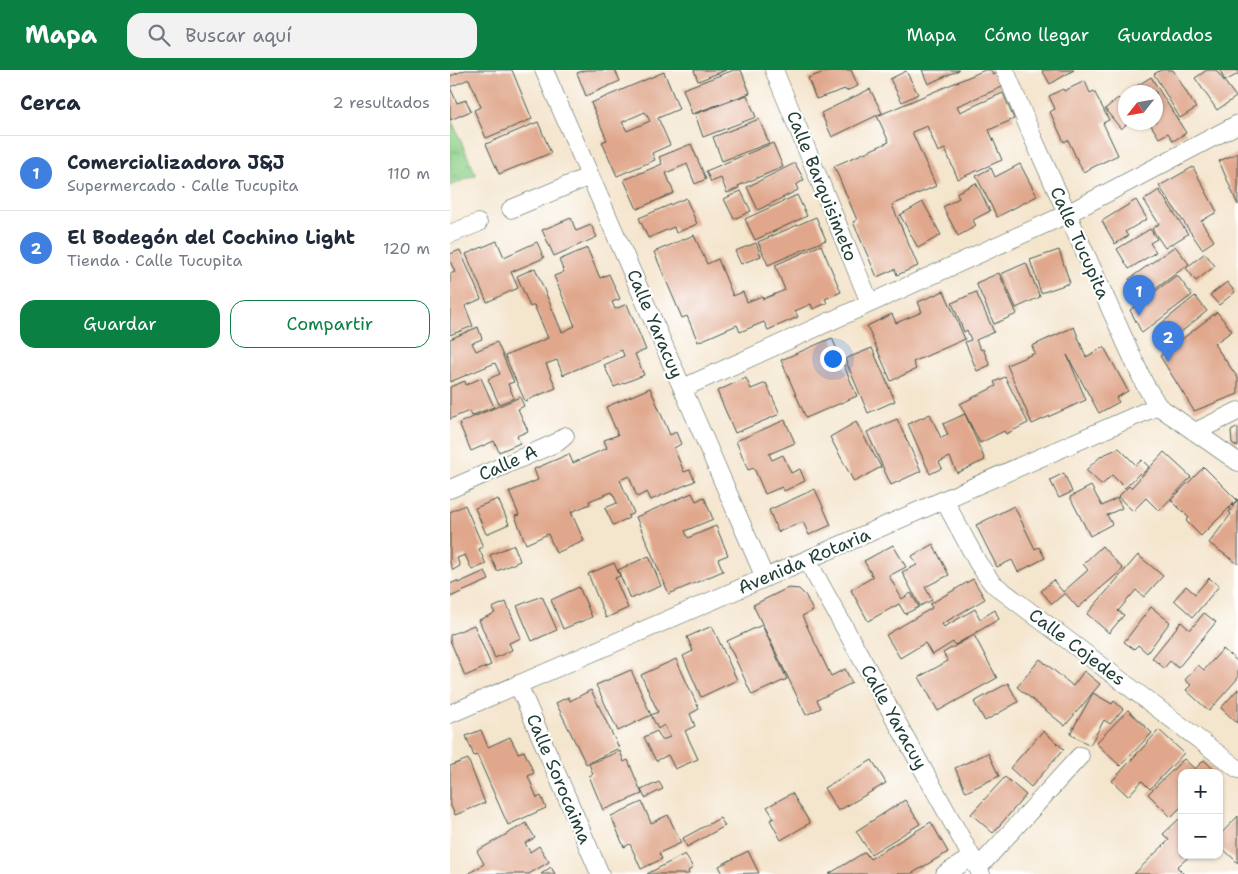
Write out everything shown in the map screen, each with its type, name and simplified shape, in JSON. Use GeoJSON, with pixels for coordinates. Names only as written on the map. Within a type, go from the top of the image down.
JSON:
{"type":"FeatureCollection","features":[{"type":"Feature","properties":{"kind":"street","name":"Calle Yaracuy"},"geometry":{"type":"LineString","coordinates":[[544,70],[765,578]]}},
{"type":"Feature","properties":{"kind":"street","name":"Calle Barquisimeto"},"geometry":{"type":"LineString","coordinates":[[774,70],[870,302]]}},
{"type":"Feature","properties":{"kind":"street","name":"Calle Tucupita"},"geometry":{"type":"LineString","coordinates":[[1005,70],[1067,214],[1144,383],[1158,406],[1238,462]]}},
{"type":"Feature","properties":{"kind":"street"},"geometry":{"type":"LineString","coordinates":[[682,388],[1067,214],[1238,124]]}},
{"type":"Feature","properties":{"kind":"street"},"geometry":{"type":"LineString","coordinates":[[512,208],[590,176]]}},
{"type":"Feature","properties":{"kind":"street"},"geometry":{"type":"LineString","coordinates":[[450,234],[478,223]]}},
{"type":"Feature","properties":{"kind":"street","name":"Avenida Rotaria"},"geometry":{"type":"LineString","coordinates":[[450,714],[1158,406]]}},
{"type":"Feature","properties":{"kind":"street"},"geometry":{"type":"LineString","coordinates":[[1195,432],[1238,411]]}},
{"type":"Feature","properties":{"kind":"street","name":"Calle A"},"geometry":{"type":"LineString","coordinates":[[451,484],[558,442],[565,436]]}},
{"type":"Feature","properties":{"kind":"street","name":"Calle Cojedes"},"geometry":{"type":"LineString","coordinates":[[944,500],[978,563],[992,583],[1238,769]]}},
{"type":"Feature","properties":{"kind":"street","name":"Calle Yaracuy"},"geometry":{"type":"LineString","coordinates":[[807,560],[977,866]]}},
{"type":"Feature","properties":{"kind":"street","name":"Calle Sorocaima"},"geometry":{"type":"LineString","coordinates":[[518,684],[600,874]]}},
{"type":"Feature","properties":{"kind":"street"},"geometry":{"type":"LineString","coordinates":[[945,874],[977,866],[1080,756]]}},
{"type":"Feature","properties":{"kind":"green space"},"geometry":{"type":"Polygon","coordinates":[[[450,120],[476,175],[450,186],[450,120]]]}},
{"type":"Feature","properties":{"kind":"building"},"geometry":{"type":"Polygon","coordinates":[[[465,70],[512,70],[532,119],[486,138],[474,110],[481,107],[469,79],[450,87],[450,76],[465,70]]]}},
{"type":"Feature","properties":{"kind":"building"},"geometry":{"type":"Polygon","coordinates":[[[585,70],[615,70],[620,81],[586,96],[577,73],[585,70]]]}},
{"type":"Feature","properties":{"kind":"building"},"geometry":{"type":"Polygon","coordinates":[[[694,70],[726,70],[698,81],[694,70]]]}},
{"type":"Feature","properties":{"kind":"building"},"geometry":{"type":"Polygon","coordinates":[[[734,70],[741,70],[750,93],[692,114],[683,89],[734,70]]]}},
{"type":"Feature","properties":{"kind":"building"},"geometry":{"type":"Polygon","coordinates":[[[830,70],[851,70],[858,86],[816,99],[808,78],[830,70]]]}},
{"type":"Feature","properties":{"kind":"building"},"geometry":{"type":"Polygon","coordinates":[[[922,70],[959,70],[928,84],[922,70]]]}},
{"type":"Feature","properties":{"kind":"building"},"geometry":{"type":"Polygon","coordinates":[[[985,70],[991,70],[993,75],[1001,72],[1007,85],[957,106],[960,112],[1003,93],[1014,119],[989,130],[1002,160],[958,179],[945,149],[938,152],[927,126],[912,132],[936,186],[892,205],[918,266],[897,275],[895,269],[877,277],[853,222],[857,220],[834,166],[889,142],[877,116],[985,70]]]}},
{"type":"Feature","properties":{"kind":"building"},"geometry":{"type":"Polygon","coordinates":[[[1042,70],[1074,70],[1050,84],[1042,70]]]}},
{"type":"Feature","properties":{"kind":"building"},"geometry":{"type":"Polygon","coordinates":[[[1161,70],[1173,70],[1196,108],[1180,118],[1163,89],[1163,85],[1160,85],[1154,74],[1161,70]]]}},
{"type":"Feature","properties":{"kind":"building"},"geometry":{"type":"Polygon","coordinates":[[[1207,70],[1216,70],[1236,97],[1217,110],[1195,78],[1207,70]]]}},
{"type":"Feature","properties":{"kind":"building"},"geometry":{"type":"Polygon","coordinates":[[[1220,70],[1238,70],[1238,74],[1225,81],[1220,70]]]}},
{"type":"Feature","properties":{"kind":"building"},"geometry":{"type":"Polygon","coordinates":[[[906,71],[918,94],[902,102],[890,79],[906,71]]]}},
{"type":"Feature","properties":{"kind":"building"},"geometry":{"type":"Polygon","coordinates":[[[664,72],[679,109],[658,118],[670,145],[652,153],[655,160],[617,176],[602,142],[607,140],[591,103],[664,72]],[[645,112],[622,122],[627,131],[650,121],[645,112]]]}},
{"type":"Feature","properties":{"kind":"building"},"geometry":{"type":"Polygon","coordinates":[[[1151,77],[1156,85],[1138,85],[1151,77]]]}},
{"type":"Feature","properties":{"kind":"building"},"geometry":{"type":"Polygon","coordinates":[[[1085,81],[1090,93],[1094,91],[1109,120],[1103,123],[1118,155],[1083,172],[1068,140],[1064,142],[1050,112],[1055,109],[1049,96],[1085,81]]]}},
{"type":"Feature","properties":{"kind":"building"},"geometry":{"type":"Polygon","coordinates":[[[450,87],[457,103],[466,100],[471,111],[450,120],[450,87]]]}},
{"type":"Feature","properties":{"kind":"building"},"geometry":{"type":"Polygon","coordinates":[[[870,89],[882,113],[832,137],[821,113],[870,89]]]}},
{"type":"Feature","properties":{"kind":"building"},"geometry":{"type":"Polygon","coordinates":[[[747,95],[756,117],[703,137],[695,114],[747,95]]]}},
{"type":"Feature","properties":{"kind":"building"},"geometry":{"type":"Polygon","coordinates":[[[1163,96],[1186,133],[1173,141],[1168,133],[1159,138],[1154,130],[1163,130],[1163,96]]]}},
{"type":"Feature","properties":{"kind":"building"},"geometry":{"type":"Polygon","coordinates":[[[1118,98],[1118,125],[1105,109],[1118,98]]]}},
{"type":"Feature","properties":{"kind":"building"},"geometry":{"type":"Polygon","coordinates":[[[759,119],[769,143],[722,161],[713,137],[759,119]]]}},
{"type":"Feature","properties":{"kind":"building"},"geometry":{"type":"Polygon","coordinates":[[[538,122],[551,153],[499,174],[486,144],[538,122]]]}},
{"type":"Feature","properties":{"kind":"building"},"geometry":{"type":"Polygon","coordinates":[[[773,143],[783,167],[738,186],[739,188],[727,193],[721,178],[711,182],[706,171],[773,143]]]}},
{"type":"Feature","properties":{"kind":"building"},"geometry":{"type":"Polygon","coordinates":[[[691,144],[706,179],[695,184],[687,164],[666,173],[674,193],[637,209],[624,180],[662,164],[659,157],[691,144]]]}},
{"type":"Feature","properties":{"kind":"building"},"geometry":{"type":"Polygon","coordinates":[[[1238,153],[1238,205],[1219,161],[1238,153]]]}},
{"type":"Feature","properties":{"kind":"building"},"geometry":{"type":"Polygon","coordinates":[[[795,163],[804,180],[796,185],[798,190],[758,210],[747,187],[795,163]]]}},
{"type":"Feature","properties":{"kind":"building"},"geometry":{"type":"Polygon","coordinates":[[[1020,164],[1037,196],[997,217],[976,176],[991,168],[995,177],[1020,164]]]}},
{"type":"Feature","properties":{"kind":"building"},"geometry":{"type":"Polygon","coordinates":[[[1193,167],[1217,212],[1201,221],[1214,241],[1202,249],[1159,186],[1193,167]]]}},
{"type":"Feature","properties":{"kind":"building"},"geometry":{"type":"Polygon","coordinates":[[[976,183],[990,211],[973,220],[976,226],[958,236],[943,207],[959,198],[956,193],[976,183]]]}},
{"type":"Feature","properties":{"kind":"building"},"geometry":{"type":"Polygon","coordinates":[[[1159,190],[1188,234],[1165,248],[1152,229],[1159,224],[1144,200],[1159,190]]]}},
{"type":"Feature","properties":{"kind":"building"},"geometry":{"type":"Polygon","coordinates":[[[741,191],[751,211],[734,219],[724,199],[741,191]]]}},
{"type":"Feature","properties":{"kind":"building"},"geometry":{"type":"Polygon","coordinates":[[[797,195],[807,216],[755,240],[745,219],[797,195]]]}},
{"type":"Feature","properties":{"kind":"building"},"geometry":{"type":"Polygon","coordinates":[[[686,198],[697,224],[676,233],[674,227],[648,238],[639,218],[686,198]]]}},
{"type":"Feature","properties":{"kind":"building"},"geometry":{"type":"Polygon","coordinates":[[[1136,200],[1147,219],[1125,232],[1128,236],[1115,244],[1102,221],[1136,200]]]}},
{"type":"Feature","properties":{"kind":"building"},"geometry":{"type":"Polygon","coordinates":[[[923,202],[941,235],[918,248],[900,215],[923,202]]]}},
{"type":"Feature","properties":{"kind":"building"},"geometry":{"type":"Polygon","coordinates":[[[816,217],[826,240],[768,265],[758,242],[816,217]]]}},
{"type":"Feature","properties":{"kind":"building"},"geometry":{"type":"Polygon","coordinates":[[[571,218],[576,231],[591,225],[597,237],[554,256],[542,230],[571,218]]]}},
{"type":"Feature","properties":{"kind":"building"},"geometry":{"type":"Polygon","coordinates":[[[1150,229],[1157,239],[1150,243],[1156,252],[1129,269],[1117,249],[1150,229]]]}},
{"type":"Feature","properties":{"kind":"building"},"geometry":{"type":"Polygon","coordinates":[[[694,235],[707,264],[718,259],[733,296],[743,292],[747,302],[762,296],[763,299],[785,290],[775,265],[821,245],[841,292],[825,299],[827,303],[813,309],[811,304],[795,311],[798,317],[768,330],[764,322],[740,332],[737,325],[698,342],[687,316],[682,318],[654,252],[694,235]]]}},
{"type":"Feature","properties":{"kind":"building"},"geometry":{"type":"Polygon","coordinates":[[[497,241],[504,257],[537,242],[544,258],[511,272],[518,288],[487,302],[466,254],[497,241]]]}},
{"type":"Feature","properties":{"kind":"building"},"geometry":{"type":"Polygon","coordinates":[[[756,243],[761,256],[741,264],[735,251],[756,243]]]}},
{"type":"Feature","properties":{"kind":"building"},"geometry":{"type":"Polygon","coordinates":[[[1175,246],[1189,264],[1143,298],[1129,279],[1175,246]]]}},
{"type":"Feature","properties":{"kind":"building"},"geometry":{"type":"Polygon","coordinates":[[[587,248],[600,278],[609,274],[620,299],[612,302],[615,309],[627,304],[646,350],[635,354],[644,375],[614,387],[604,365],[624,356],[622,350],[563,375],[557,360],[546,364],[556,388],[525,401],[505,356],[548,338],[534,305],[530,307],[517,276],[535,268],[562,332],[575,326],[554,276],[564,272],[559,260],[587,248]]]}},
{"type":"Feature","properties":{"kind":"building"},"geometry":{"type":"Polygon","coordinates":[[[460,250],[481,299],[465,306],[473,326],[450,335],[450,274],[455,272],[450,261],[450,254],[460,250]]]}},
{"type":"Feature","properties":{"kind":"building"},"geometry":{"type":"Polygon","coordinates":[[[1059,250],[1070,283],[1041,293],[1030,260],[1059,250]]]}},
{"type":"Feature","properties":{"kind":"building"},"geometry":{"type":"Polygon","coordinates":[[[1205,253],[1215,266],[1196,281],[1186,268],[1205,253]]]}},
{"type":"Feature","properties":{"kind":"building"},"geometry":{"type":"Polygon","coordinates":[[[1026,263],[1040,297],[1016,308],[1001,274],[1026,263]]]}},
{"type":"Feature","properties":{"kind":"building"},"geometry":{"type":"Polygon","coordinates":[[[999,273],[1017,314],[994,324],[976,283],[999,273]]]}},
{"type":"Feature","properties":{"kind":"building"},"geometry":{"type":"Polygon","coordinates":[[[1177,275],[1192,295],[1142,333],[1130,310],[1177,275]]]}},
{"type":"Feature","properties":{"kind":"building"},"geometry":{"type":"Polygon","coordinates":[[[1227,282],[1235,292],[1219,305],[1210,295],[1227,282]]]}},
{"type":"Feature","properties":{"kind":"building"},"geometry":{"type":"Polygon","coordinates":[[[944,291],[965,339],[913,362],[916,369],[891,381],[867,326],[892,314],[896,323],[922,312],[918,302],[944,291]]]}},
{"type":"Feature","properties":{"kind":"building"},"geometry":{"type":"Polygon","coordinates":[[[976,292],[994,332],[976,340],[981,350],[983,349],[990,365],[977,371],[965,342],[971,340],[967,330],[964,332],[952,303],[976,292]]]}},
{"type":"Feature","properties":{"kind":"building"},"geometry":{"type":"Polygon","coordinates":[[[1195,296],[1207,311],[1169,342],[1157,327],[1195,296]]]}},
{"type":"Feature","properties":{"kind":"building"},"geometry":{"type":"Polygon","coordinates":[[[1217,312],[1232,331],[1214,344],[1238,378],[1238,394],[1194,411],[1160,356],[1217,312]]]}},
{"type":"Feature","properties":{"kind":"building"},"geometry":{"type":"Polygon","coordinates":[[[478,327],[482,339],[472,343],[476,351],[497,342],[514,382],[508,384],[514,398],[499,404],[488,379],[500,374],[495,363],[450,382],[450,339],[478,327]]]}},
{"type":"Feature","properties":{"kind":"building"},"geometry":{"type":"Polygon","coordinates":[[[1074,327],[1086,357],[1104,347],[1128,391],[1116,398],[1119,402],[1099,413],[1067,355],[1086,400],[1032,424],[1007,365],[1035,353],[1032,346],[1074,327]]]}},
{"type":"Feature","properties":{"kind":"building"},"geometry":{"type":"Polygon","coordinates":[[[832,338],[857,396],[806,418],[781,360],[832,338]]]}},
{"type":"Feature","properties":{"kind":"building"},"geometry":{"type":"Polygon","coordinates":[[[872,348],[895,401],[868,413],[845,359],[872,348]]]}},
{"type":"Feature","properties":{"kind":"building"},"geometry":{"type":"Polygon","coordinates":[[[1005,377],[1028,423],[1006,434],[1004,431],[980,443],[960,404],[996,386],[994,382],[1005,377]]]}},
{"type":"Feature","properties":{"kind":"building"},"geometry":{"type":"Polygon","coordinates":[[[481,378],[494,407],[471,416],[469,411],[450,419],[450,387],[465,381],[466,385],[481,378]]]}},
{"type":"Feature","properties":{"kind":"building"},"geometry":{"type":"Polygon","coordinates":[[[746,378],[751,389],[766,383],[780,414],[735,433],[717,391],[746,378]]]}},
{"type":"Feature","properties":{"kind":"building"},"geometry":{"type":"Polygon","coordinates":[[[650,388],[670,435],[676,432],[681,444],[674,448],[684,472],[690,470],[695,481],[651,500],[647,492],[637,497],[629,476],[620,480],[634,513],[628,516],[629,518],[613,525],[605,508],[617,503],[612,492],[589,501],[590,504],[571,512],[584,541],[556,553],[548,534],[526,544],[515,516],[519,515],[509,492],[538,480],[534,469],[569,454],[573,463],[607,448],[604,440],[618,435],[606,407],[650,388]]]}},
{"type":"Feature","properties":{"kind":"building"},"geometry":{"type":"Polygon","coordinates":[[[520,397],[524,406],[518,409],[528,431],[517,436],[520,443],[499,452],[494,441],[471,451],[459,423],[520,397]]]}},
{"type":"Feature","properties":{"kind":"building"},"geometry":{"type":"Polygon","coordinates":[[[930,414],[941,438],[948,435],[943,424],[965,414],[985,460],[957,473],[950,457],[939,462],[942,468],[930,474],[908,424],[930,414]]]}},
{"type":"Feature","properties":{"kind":"building"},"geometry":{"type":"Polygon","coordinates":[[[897,419],[921,471],[891,485],[867,432],[897,419]]]}},
{"type":"Feature","properties":{"kind":"building"},"geometry":{"type":"Polygon","coordinates":[[[785,420],[795,443],[769,454],[772,460],[783,455],[791,473],[800,469],[805,481],[784,491],[782,487],[765,494],[754,468],[748,470],[736,441],[785,420]]]}},
{"type":"Feature","properties":{"kind":"building"},"geometry":{"type":"Polygon","coordinates":[[[856,422],[881,467],[854,482],[830,437],[856,422]]]}},
{"type":"Feature","properties":{"kind":"building"},"geometry":{"type":"Polygon","coordinates":[[[1238,427],[1238,447],[1232,443],[1231,431],[1238,427]]]}},
{"type":"Feature","properties":{"kind":"building"},"geometry":{"type":"Polygon","coordinates":[[[1119,448],[1136,465],[1142,460],[1149,467],[1125,488],[1112,475],[1102,485],[1086,470],[1101,456],[1119,448]]]}},
{"type":"Feature","properties":{"kind":"building"},"geometry":{"type":"Polygon","coordinates":[[[1164,452],[1191,477],[1159,511],[1146,498],[1133,511],[1118,497],[1129,486],[1131,488],[1164,452]]]}},
{"type":"Feature","properties":{"kind":"building"},"geometry":{"type":"Polygon","coordinates":[[[1204,467],[1237,500],[1201,536],[1186,521],[1189,518],[1171,500],[1204,467]]]}},
{"type":"Feature","properties":{"kind":"building"},"geometry":{"type":"Polygon","coordinates":[[[1064,473],[1072,492],[1059,498],[1050,480],[1064,473]]]}},
{"type":"Feature","properties":{"kind":"building"},"geometry":{"type":"Polygon","coordinates":[[[1091,486],[1102,506],[1117,498],[1122,508],[1107,515],[1112,524],[1090,536],[1070,497],[1091,486]]]}},
{"type":"Feature","properties":{"kind":"building"},"geometry":{"type":"Polygon","coordinates":[[[815,489],[831,525],[809,535],[803,522],[778,532],[769,510],[815,489]]]}},
{"type":"Feature","properties":{"kind":"building"},"geometry":{"type":"Polygon","coordinates":[[[692,493],[696,501],[704,497],[713,519],[685,531],[688,538],[716,526],[728,555],[718,559],[723,571],[669,594],[636,517],[692,493]]]}},
{"type":"Feature","properties":{"kind":"building"},"geometry":{"type":"Polygon","coordinates":[[[498,499],[509,524],[486,534],[475,508],[498,499]]]}},
{"type":"Feature","properties":{"kind":"building"},"geometry":{"type":"Polygon","coordinates":[[[1238,499],[1238,564],[1209,543],[1231,514],[1229,512],[1238,499]]]}},
{"type":"Feature","properties":{"kind":"building"},"geometry":{"type":"Polygon","coordinates":[[[465,505],[483,547],[479,549],[486,564],[472,570],[465,555],[457,558],[460,566],[453,570],[450,563],[450,512],[465,505]]]}},
{"type":"Feature","properties":{"kind":"building"},"geometry":{"type":"Polygon","coordinates":[[[1014,506],[1035,549],[1039,547],[1045,558],[1018,572],[1012,560],[997,567],[976,525],[1014,506]]]}},
{"type":"Feature","properties":{"kind":"building"},"geometry":{"type":"Polygon","coordinates":[[[933,544],[949,575],[925,587],[932,600],[920,606],[902,572],[917,565],[912,556],[933,544]]]}},
{"type":"Feature","properties":{"kind":"building"},"geometry":{"type":"Polygon","coordinates":[[[514,545],[520,561],[497,571],[490,555],[514,545]]]}},
{"type":"Feature","properties":{"kind":"building"},"geometry":{"type":"Polygon","coordinates":[[[893,545],[906,567],[889,576],[902,599],[911,593],[919,607],[905,614],[899,604],[868,621],[851,590],[873,577],[864,561],[893,545]]]}},
{"type":"Feature","properties":{"kind":"building"},"geometry":{"type":"Polygon","coordinates":[[[1102,546],[1123,569],[1078,608],[1065,593],[1052,604],[1041,591],[1053,580],[1063,592],[1088,570],[1083,564],[1102,546]]]}},
{"type":"Feature","properties":{"kind":"building"},"geometry":{"type":"Polygon","coordinates":[[[1138,555],[1163,576],[1144,597],[1136,590],[1118,611],[1124,615],[1109,633],[1087,614],[1138,555]]]}},
{"type":"Feature","properties":{"kind":"building"},"geometry":{"type":"Polygon","coordinates":[[[649,556],[661,586],[630,599],[618,570],[649,556]]]}},
{"type":"Feature","properties":{"kind":"building"},"geometry":{"type":"Polygon","coordinates":[[[614,563],[620,576],[615,578],[628,608],[606,618],[588,574],[614,563]]]}},
{"type":"Feature","properties":{"kind":"building"},"geometry":{"type":"Polygon","coordinates":[[[485,571],[489,580],[450,597],[450,584],[457,581],[458,583],[485,571]]]}},
{"type":"Feature","properties":{"kind":"building"},"geometry":{"type":"Polygon","coordinates":[[[1209,578],[1219,586],[1193,617],[1174,600],[1186,586],[1195,594],[1209,578]]]}},
{"type":"Feature","properties":{"kind":"building"},"geometry":{"type":"Polygon","coordinates":[[[973,579],[985,599],[942,624],[944,627],[975,609],[980,619],[995,610],[999,619],[955,645],[953,642],[932,655],[925,643],[900,658],[886,635],[932,608],[930,604],[973,579]]]}},
{"type":"Feature","properties":{"kind":"building"},"geometry":{"type":"Polygon","coordinates":[[[579,587],[592,617],[563,629],[551,600],[579,587]]]}},
{"type":"Feature","properties":{"kind":"building"},"geometry":{"type":"Polygon","coordinates":[[[788,588],[799,589],[806,596],[813,611],[802,616],[831,676],[845,669],[852,683],[817,700],[821,708],[806,715],[753,605],[788,588]]]}},
{"type":"Feature","properties":{"kind":"building"},"geometry":{"type":"Polygon","coordinates":[[[542,596],[557,630],[532,641],[517,606],[542,596]]]}},
{"type":"Feature","properties":{"kind":"building"},"geometry":{"type":"Polygon","coordinates":[[[506,602],[521,638],[509,643],[512,650],[495,658],[479,620],[495,613],[492,608],[506,602]]]}},
{"type":"Feature","properties":{"kind":"building"},"geometry":{"type":"Polygon","coordinates":[[[1151,607],[1170,622],[1147,653],[1138,645],[1134,649],[1124,642],[1151,607]]]}},
{"type":"Feature","properties":{"kind":"building"},"geometry":{"type":"Polygon","coordinates":[[[1204,613],[1216,622],[1178,668],[1170,661],[1164,668],[1152,658],[1181,622],[1190,630],[1204,613]]]}},
{"type":"Feature","properties":{"kind":"building"},"geometry":{"type":"Polygon","coordinates":[[[474,625],[491,665],[465,676],[450,640],[450,635],[474,625]]]}},
{"type":"Feature","properties":{"kind":"building"},"geometry":{"type":"Polygon","coordinates":[[[762,625],[787,679],[752,695],[727,641],[762,625]]]}},
{"type":"Feature","properties":{"kind":"building"},"geometry":{"type":"Polygon","coordinates":[[[712,626],[737,680],[701,697],[683,656],[693,651],[687,637],[712,626]]]}},
{"type":"Feature","properties":{"kind":"building"},"geometry":{"type":"Polygon","coordinates":[[[974,635],[997,678],[938,711],[919,677],[948,661],[943,653],[974,635]]]}},
{"type":"Feature","properties":{"kind":"building"},"geometry":{"type":"Polygon","coordinates":[[[1223,649],[1238,662],[1238,678],[1209,711],[1186,690],[1191,685],[1185,680],[1198,665],[1204,670],[1223,649]]]}},
{"type":"Feature","properties":{"kind":"building"},"geometry":{"type":"Polygon","coordinates":[[[676,659],[699,709],[690,714],[695,726],[685,731],[698,759],[675,769],[668,755],[656,761],[644,737],[657,731],[662,740],[670,737],[664,725],[658,729],[651,715],[658,712],[641,675],[676,659]]]}},
{"type":"Feature","properties":{"kind":"building"},"geometry":{"type":"Polygon","coordinates":[[[1040,659],[1073,686],[1084,671],[1100,684],[1065,726],[1017,687],[1040,659]]]}},
{"type":"Feature","properties":{"kind":"building"},"geometry":{"type":"Polygon","coordinates":[[[631,670],[651,715],[618,731],[596,685],[631,670]]]}},
{"type":"Feature","properties":{"kind":"building"},"geometry":{"type":"Polygon","coordinates":[[[1008,683],[1018,702],[985,721],[974,702],[1008,683]]]}},
{"type":"Feature","properties":{"kind":"building"},"geometry":{"type":"Polygon","coordinates":[[[1238,689],[1238,724],[1221,708],[1238,689]]]}},
{"type":"Feature","properties":{"kind":"building"},"geometry":{"type":"Polygon","coordinates":[[[591,690],[619,748],[586,764],[556,703],[568,697],[570,701],[591,690]]]}},
{"type":"Feature","properties":{"kind":"building"},"geometry":{"type":"Polygon","coordinates":[[[1093,693],[1112,704],[1114,701],[1123,709],[1110,724],[1104,720],[1090,745],[1070,734],[1093,693]]]}},
{"type":"Feature","properties":{"kind":"building"},"geometry":{"type":"Polygon","coordinates":[[[1128,710],[1152,733],[1120,766],[1096,743],[1128,710]]]}},
{"type":"Feature","properties":{"kind":"building"},"geometry":{"type":"Polygon","coordinates":[[[481,730],[488,747],[510,737],[518,753],[524,751],[534,773],[528,776],[537,798],[541,796],[546,808],[508,825],[477,755],[474,756],[466,736],[481,730]]]}},
{"type":"Feature","properties":{"kind":"building"},"geometry":{"type":"Polygon","coordinates":[[[1159,730],[1184,753],[1150,789],[1142,781],[1128,796],[1112,781],[1159,730]]]}},
{"type":"Feature","properties":{"kind":"building"},"geometry":{"type":"Polygon","coordinates":[[[1043,731],[1064,749],[1031,787],[1010,768],[1043,731]]]}},
{"type":"Feature","properties":{"kind":"building"},"geometry":{"type":"Polygon","coordinates":[[[620,751],[624,762],[628,760],[642,794],[603,810],[589,776],[593,774],[589,764],[620,751]]]}},
{"type":"Feature","properties":{"kind":"building"},"geometry":{"type":"Polygon","coordinates":[[[988,753],[999,776],[966,792],[955,768],[988,753]]]}},
{"type":"Feature","properties":{"kind":"building"},"geometry":{"type":"Polygon","coordinates":[[[468,759],[485,803],[455,815],[450,804],[450,766],[468,759]]]}},
{"type":"Feature","properties":{"kind":"building"},"geometry":{"type":"Polygon","coordinates":[[[1184,759],[1195,769],[1178,769],[1178,810],[1171,817],[1148,794],[1184,759]]]}},
{"type":"Feature","properties":{"kind":"building"},"geometry":{"type":"Polygon","coordinates":[[[872,760],[886,783],[838,811],[824,788],[872,760]]]}},
{"type":"Feature","properties":{"kind":"building"},"geometry":{"type":"Polygon","coordinates":[[[1204,760],[1213,769],[1195,769],[1204,760]]]}},
{"type":"Feature","properties":{"kind":"building"},"geometry":{"type":"Polygon","coordinates":[[[1005,777],[1026,795],[993,833],[971,814],[1005,777]]]}},
{"type":"Feature","properties":{"kind":"building"},"geometry":{"type":"Polygon","coordinates":[[[659,782],[663,789],[645,798],[641,790],[659,782]]]}},
{"type":"Feature","properties":{"kind":"building"},"geometry":{"type":"Polygon","coordinates":[[[792,793],[810,823],[781,840],[770,820],[774,818],[767,807],[792,793]]]}},
{"type":"Feature","properties":{"kind":"building"},"geometry":{"type":"Polygon","coordinates":[[[905,800],[920,824],[871,854],[856,831],[905,800]]]}},
{"type":"Feature","properties":{"kind":"building"},"geometry":{"type":"Polygon","coordinates":[[[642,802],[651,823],[668,815],[681,843],[659,853],[662,859],[641,869],[630,844],[624,847],[611,816],[642,802]]]}},
{"type":"Feature","properties":{"kind":"building"},"geometry":{"type":"Polygon","coordinates":[[[1238,816],[1238,863],[1223,849],[1223,832],[1238,816]]]}},
{"type":"Feature","properties":{"kind":"building"},"geometry":{"type":"Polygon","coordinates":[[[720,818],[725,826],[687,847],[683,838],[720,818]]]}},
{"type":"Feature","properties":{"kind":"building"},"geometry":{"type":"Polygon","coordinates":[[[1178,820],[1178,859],[1186,859],[1177,867],[1184,874],[1134,874],[1169,840],[1163,834],[1178,820]]]}},
{"type":"Feature","properties":{"kind":"building"},"geometry":{"type":"Polygon","coordinates":[[[931,822],[948,852],[911,874],[829,874],[865,852],[870,859],[931,822]]]}},
{"type":"Feature","properties":{"kind":"building"},"geometry":{"type":"Polygon","coordinates":[[[526,823],[535,838],[525,843],[530,852],[539,846],[549,862],[529,874],[468,874],[484,864],[477,851],[526,823]]]}},
{"type":"Feature","properties":{"kind":"building"},"geometry":{"type":"Polygon","coordinates":[[[748,851],[759,873],[723,874],[719,866],[748,851]]]}},
{"type":"Feature","properties":{"kind":"building"},"geometry":{"type":"Polygon","coordinates":[[[685,854],[693,868],[688,871],[689,874],[647,874],[685,854]]]}},
{"type":"Feature","properties":{"kind":"building"},"geometry":{"type":"Polygon","coordinates":[[[551,867],[555,874],[541,874],[551,867]]]}},
{"type":"Feature","properties":{"kind":"place","name":"Comercializadora J&J"},"geometry":{"type":"Point","coordinates":[1139,316]}},
{"type":"Feature","properties":{"kind":"place","name":"El Bodegón del Cochino Light"},"geometry":{"type":"Point","coordinates":[1168,362]}}]}
